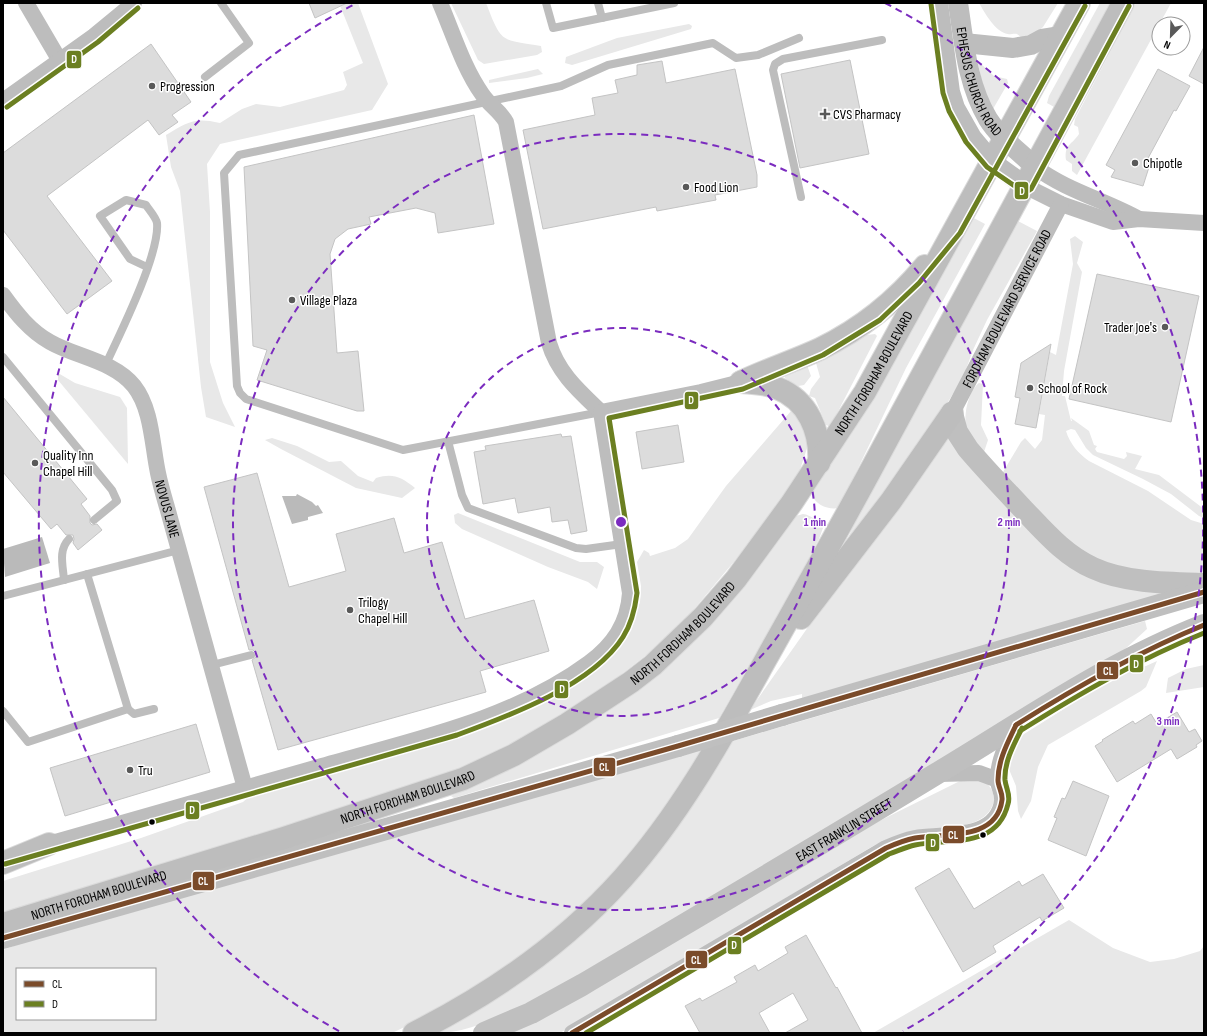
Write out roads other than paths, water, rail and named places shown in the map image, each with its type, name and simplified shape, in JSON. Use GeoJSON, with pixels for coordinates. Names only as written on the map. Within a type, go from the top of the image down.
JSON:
{"type":"FeatureCollection","features":[{"type":"Feature","properties":{"kind":"highway","name":"NORTH FORDHAM BOULEVARD"},"geometry":{"type":"LineString","coordinates":[[3,924],[284,838],[462,779],[514,755],[567,724],[625,686],[679,642],[703,617],[736,578],[819,463],[865,392],[1079,3]]}},
{"type":"Feature","properties":{"kind":"highway"},"geometry":{"type":"LineString","coordinates":[[414,1033],[468,1004],[522,968],[571,929],[621,881],[657,838],[682,804],[717,748],[760,671],[1025,186],[1123,3]]}},
{"type":"Feature","properties":{"kind":"highway"},"geometry":{"type":"LineString","coordinates":[[740,382],[820,349],[863,324],[890,303],[914,279],[954,229]]}},
{"type":"Feature","properties":{"kind":"highway"},"geometry":{"type":"LineString","coordinates":[[740,382],[777,388],[799,403],[811,418],[816,429],[819,444],[819,463]]}},
{"type":"Feature","properties":{"kind":"highway"},"geometry":{"type":"LineString","coordinates":[[760,671],[866,535],[952,413]]}},
{"type":"Feature","properties":{"kind":"highway"},"geometry":{"type":"LineString","coordinates":[[3,863],[49,844]]}},
{"type":"Feature","properties":{"kind":"main road"},"geometry":{"type":"LineString","coordinates":[[952,413],[957,432],[972,454],[1054,542],[1072,557],[1094,568],[1116,576],[1170,583],[1204,584]]}},
{"type":"Feature","properties":{"kind":"main road"},"geometry":{"type":"LineString","coordinates":[[3,938],[678,746],[1204,592]]}},
{"type":"Feature","properties":{"kind":"main road","name":"EAST FRANKLIN STREET"},"geometry":{"type":"LineString","coordinates":[[484,1033],[531,1013],[576,989],[937,774],[1042,708],[1161,643],[1204,625]]}},
{"type":"Feature","properties":{"kind":"street"},"geometry":{"type":"LineString","coordinates":[[26,3],[60,61]]}},
{"type":"Feature","properties":{"kind":"street"},"geometry":{"type":"LineString","coordinates":[[3,100],[60,61],[134,3]]}},
{"type":"Feature","properties":{"kind":"street"},"geometry":{"type":"LineString","coordinates":[[3,857],[479,719],[522,701],[576,672],[611,643],[625,618],[630,594],[601,412],[577,390],[554,359],[546,329],[506,122],[501,114],[487,101],[476,84],[440,3]]}},
{"type":"Feature","properties":{"kind":"street","name":"EPHESUS CHURCH ROAD"},"geometry":{"type":"LineString","coordinates":[[938,3],[950,92],[955,108],[972,138],[992,162],[1025,186]]}},
{"type":"Feature","properties":{"kind":"street","name":"EPHESUS CHURCH ROAD"},"geometry":{"type":"LineString","coordinates":[[958,3],[970,78],[988,120],[1035,167]]}},
{"type":"Feature","properties":{"kind":"street"},"geometry":{"type":"LineString","coordinates":[[964,43],[1013,48],[1031,45],[1042,39],[1061,36]]}},
{"type":"Feature","properties":{"kind":"street"},"geometry":{"type":"LineString","coordinates":[[1035,167],[1066,187],[1118,208],[1139,219]]}},
{"type":"Feature","properties":{"kind":"street"},"geometry":{"type":"LineString","coordinates":[[1025,186],[1061,204],[1113,222],[1139,219],[1204,223]]}},
{"type":"Feature","properties":{"kind":"street","name":"FORDHAM BOULEVARD SERVICE ROAD"},"geometry":{"type":"LineString","coordinates":[[952,413],[1061,204]]}},
{"type":"Feature","properties":{"kind":"street","name":"NOVUS LANE"},"geometry":{"type":"LineString","coordinates":[[3,295],[24,321],[37,334],[51,343],[119,373],[133,386],[142,400],[147,412],[158,474],[245,788]]}},
{"type":"Feature","properties":{"kind":"street"},"geometry":{"type":"LineString","coordinates":[[601,412],[701,392],[740,382]]}},
{"type":"Feature","properties":{"kind":"street"},"geometry":{"type":"LineString","coordinates":[[572,1033],[886,848],[913,838],[960,834],[986,826],[997,816],[1001,806],[1002,794],[998,780],[1003,756],[1016,725]]}},
{"type":"Feature","properties":{"kind":"street"},"geometry":{"type":"LineString","coordinates":[[937,774],[979,773],[998,780]]}},
{"type":"Feature","properties":{"kind":"lane"},"geometry":{"type":"LineString","coordinates":[[206,77],[249,43],[221,3]]}},
{"type":"Feature","properties":{"kind":"lane"},"geometry":{"type":"LineString","coordinates":[[546,3],[553,28],[602,18],[640,7],[674,3]]}},
{"type":"Feature","properties":{"kind":"lane"},"geometry":{"type":"LineString","coordinates":[[598,3],[602,18]]}},
{"type":"Feature","properties":{"kind":"lane"},"geometry":{"type":"LineString","coordinates":[[601,412],[403,450],[246,399],[240,393],[237,386],[224,173],[239,155],[561,86],[608,65],[713,43],[736,58],[758,55],[799,38]]}},
{"type":"Feature","properties":{"kind":"lane"},"geometry":{"type":"LineString","coordinates":[[801,197],[773,70],[775,64],[783,59],[882,40]]}},
{"type":"Feature","properties":{"kind":"lane"},"geometry":{"type":"LineString","coordinates":[[106,366],[147,267],[155,240],[157,222],[146,205],[126,200],[100,216],[130,259],[147,267]]}},
{"type":"Feature","properties":{"kind":"lane"},"geometry":{"type":"LineString","coordinates":[[3,357],[112,490],[118,501],[94,520]]}},
{"type":"Feature","properties":{"kind":"lane"},"geometry":{"type":"LineString","coordinates":[[448,441],[462,495],[468,508],[576,548],[586,549],[622,544]]}},
{"type":"Feature","properties":{"kind":"lane"},"geometry":{"type":"LineString","coordinates":[[64,580],[62,555],[64,545],[69,539]]}},
{"type":"Feature","properties":{"kind":"lane"},"geometry":{"type":"LineString","coordinates":[[3,596],[179,550]]}},
{"type":"Feature","properties":{"kind":"lane"},"geometry":{"type":"LineString","coordinates":[[87,574],[128,709],[134,714],[154,709]]}},
{"type":"Feature","properties":{"kind":"lane"},"geometry":{"type":"LineString","coordinates":[[212,665],[251,655]]}},
{"type":"Feature","properties":{"kind":"lane"},"geometry":{"type":"LineString","coordinates":[[3,711],[28,742],[128,709]]}},
{"type":"Feature","properties":{"kind":"place","name":"Progression"},"geometry":{"type":"Point","coordinates":[152,86]}},
{"type":"Feature","properties":{"kind":"place","name":"CVS Pharmacy"},"geometry":{"type":"Point","coordinates":[825,114]}},
{"type":"Feature","properties":{"kind":"place","name":"Chipotle"},"geometry":{"type":"Point","coordinates":[1135,163]}},
{"type":"Feature","properties":{"kind":"place","name":"Food Lion"},"geometry":{"type":"Point","coordinates":[686,187]}},
{"type":"Feature","properties":{"kind":"place","name":"Village Plaza"},"geometry":{"type":"Point","coordinates":[292,300]}},
{"type":"Feature","properties":{"kind":"place","name":"Trader Joe's"},"geometry":{"type":"Point","coordinates":[1165,327]}},
{"type":"Feature","properties":{"kind":"place","name":"School of Rock"},"geometry":{"type":"Point","coordinates":[1030,388]}},
{"type":"Feature","properties":{"kind":"place","name":"Quality Inn Chapel Hill"},"geometry":{"type":"Point","coordinates":[35,463]}},
{"type":"Feature","properties":{"kind":"place","name":"Trilogy Chapel Hill"},"geometry":{"type":"Point","coordinates":[350,610]}},
{"type":"Feature","properties":{"kind":"place","name":"Tru"},"geometry":{"type":"Point","coordinates":[130,770]}}]}
